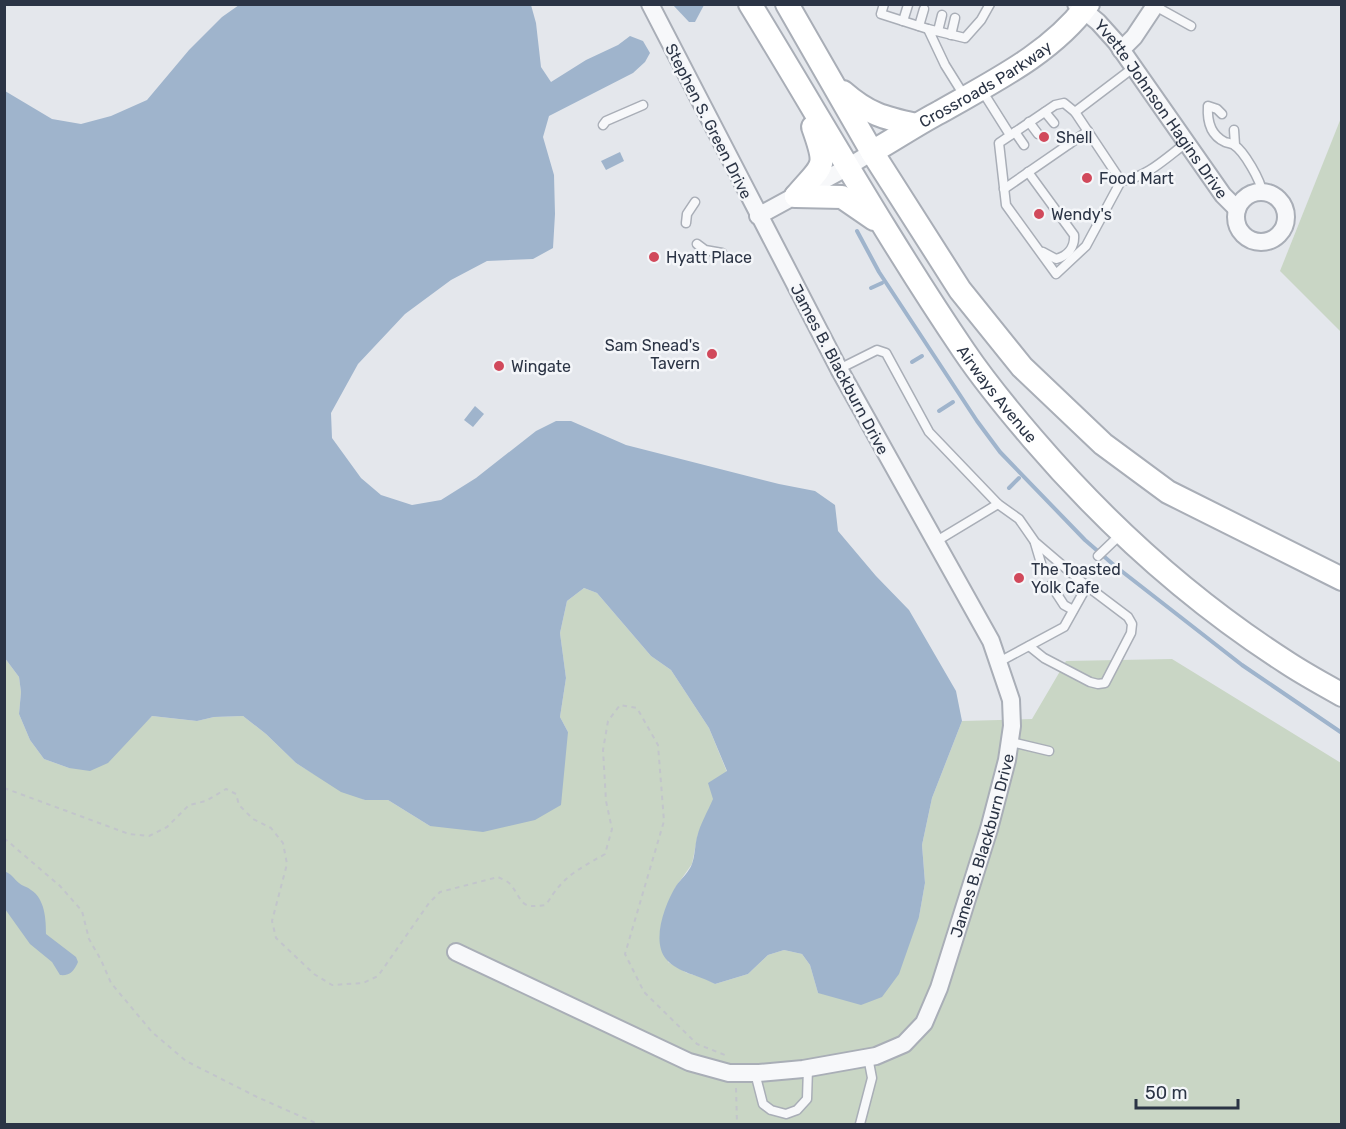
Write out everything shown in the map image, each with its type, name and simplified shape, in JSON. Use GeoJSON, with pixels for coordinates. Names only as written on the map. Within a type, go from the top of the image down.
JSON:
{"type":"FeatureCollection","features":[{"type":"Feature","properties":{"kind":"main road","name":"Airways Avenue"},"geometry":{"type":"LineString","coordinates":[[750,4],[886,229],[964,352],[1069,481],[1122,533],[1204,604],[1285,662],[1341,695]]}},
{"type":"Feature","properties":{"kind":"main road","name":"Airways Avenue"},"geometry":{"type":"LineString","coordinates":[[787,4],[872,152],[960,290],[993,333],[1050,396],[1103,444],[1168,492],[1341,579]]}},
{"type":"Feature","properties":{"kind":"main road","name":"Crossroads Parkway"},"geometry":{"type":"LineString","coordinates":[[872,152],[1040,52],[1057,38],[1083,6]]}},
{"type":"Feature","properties":{"kind":"main road"},"geometry":{"type":"LineString","coordinates":[[796,80],[823,154],[822,166],[796,196]]}},
{"type":"Feature","properties":{"kind":"main road"},"geometry":{"type":"LineString","coordinates":[[834,83],[860,107],[884,118],[916,125],[894,158],[896,190]]}},
{"type":"Feature","properties":{"kind":"main road"},"geometry":{"type":"LineString","coordinates":[[796,196],[842,196],[886,229]]}},
{"type":"Feature","properties":{"kind":"street","name":"Stephen S. Green Drive"},"geometry":{"type":"LineString","coordinates":[[650,4],[758,216],[872,152]]}},
{"type":"Feature","properties":{"kind":"street"},"geometry":{"type":"LineString","coordinates":[[1121,50],[1134,37],[1155,5]]}},
{"type":"Feature","properties":{"kind":"street","name":"Yvette Johnson Hagins Drive"},"geometry":{"type":"LineString","coordinates":[[1083,6],[1121,50],[1223,195],[1237,209]]}},
{"type":"Feature","properties":{"kind":"street","name":"Yvette Johnson Hagins Drive"},"geometry":{"type":"LineString","coordinates":[[1262,192],[1279,200],[1286,216],[1285,224],[1279,234],[1272,239],[1256,241],[1243,234],[1236,218],[1237,209],[1250,195],[1262,192]]}},
{"type":"Feature","properties":{"kind":"street","name":"James B. Blackburn Drive"},"geometry":{"type":"LineString","coordinates":[[456,951],[689,1062],[729,1073],[808,1068],[876,1056],[904,1044],[924,1023],[939,988],[989,829],[1011,742],[1011,700],[991,641],[839,369],[758,216]]}},
{"type":"Feature","properties":{"kind":"lane"},"geometry":{"type":"LineString","coordinates":[[884,4],[881,14],[964,38],[981,20],[990,4]]}},
{"type":"Feature","properties":{"kind":"lane"},"geometry":{"type":"LineString","coordinates":[[903,21],[908,5]]}},
{"type":"Feature","properties":{"kind":"lane"},"geometry":{"type":"LineString","coordinates":[[1155,5],[1191,26]]}},
{"type":"Feature","properties":{"kind":"lane"},"geometry":{"type":"LineString","coordinates":[[919,26],[924,9]]}},
{"type":"Feature","properties":{"kind":"lane"},"geometry":{"type":"LineString","coordinates":[[938,31],[942,15]]}},
{"type":"Feature","properties":{"kind":"lane"},"geometry":{"type":"LineString","coordinates":[[951,34],[956,18]]}},
{"type":"Feature","properties":{"kind":"lane"},"geometry":{"type":"LineString","coordinates":[[928,29],[945,65],[1024,145]]}},
{"type":"Feature","properties":{"kind":"lane"},"geometry":{"type":"LineString","coordinates":[[1075,112],[1133,68]]}},
{"type":"Feature","properties":{"kind":"lane"},"geometry":{"type":"LineString","coordinates":[[1064,104],[1075,112],[1121,181],[1086,246],[1056,274],[1005,205],[999,143],[1055,105],[1064,104]]}},
{"type":"Feature","properties":{"kind":"lane"},"geometry":{"type":"LineString","coordinates":[[603,125],[606,121],[643,105]]}},
{"type":"Feature","properties":{"kind":"lane"},"geometry":{"type":"LineString","coordinates":[[1222,114],[1217,109],[1208,106],[1207,118],[1214,134],[1222,141],[1235,145]]}},
{"type":"Feature","properties":{"kind":"lane"},"geometry":{"type":"LineString","coordinates":[[1045,112],[1054,123]]}},
{"type":"Feature","properties":{"kind":"lane"},"geometry":{"type":"LineString","coordinates":[[1029,122],[1038,134]]}},
{"type":"Feature","properties":{"kind":"lane"},"geometry":{"type":"LineString","coordinates":[[1234,130],[1235,145],[1261,182],[1262,192]]}},
{"type":"Feature","properties":{"kind":"lane"},"geometry":{"type":"LineString","coordinates":[[1004,189],[1028,172],[1036,161],[1050,151],[1066,140],[1088,131]]}},
{"type":"Feature","properties":{"kind":"lane"},"geometry":{"type":"LineString","coordinates":[[1121,181],[1133,180],[1145,174],[1186,143]]}},
{"type":"Feature","properties":{"kind":"lane"},"geometry":{"type":"LineString","coordinates":[[1028,172],[1074,235],[1075,243],[1072,249],[1061,258],[1049,257],[1038,249]]}},
{"type":"Feature","properties":{"kind":"lane"},"geometry":{"type":"LineString","coordinates":[[686,223],[687,214],[695,202]]}},
{"type":"Feature","properties":{"kind":"lane"},"geometry":{"type":"LineString","coordinates":[[697,244],[705,250],[722,253]]}},
{"type":"Feature","properties":{"kind":"lane"},"geometry":{"type":"LineString","coordinates":[[839,369],[877,351],[886,353],[929,432],[998,504],[1019,519],[1035,542],[1083,583],[1128,616],[1132,624],[1131,633],[1106,682],[1098,684],[1044,658],[1029,646]]}},
{"type":"Feature","properties":{"kind":"lane"},"geometry":{"type":"LineString","coordinates":[[935,542],[998,504]]}},
{"type":"Feature","properties":{"kind":"lane"},"geometry":{"type":"LineString","coordinates":[[1098,556],[1122,533]]}},
{"type":"Feature","properties":{"kind":"lane"},"geometry":{"type":"LineString","coordinates":[[1035,542],[1043,570]]}},
{"type":"Feature","properties":{"kind":"lane"},"geometry":{"type":"LineString","coordinates":[[999,662],[1064,627],[1083,593],[1083,583]]}},
{"type":"Feature","properties":{"kind":"lane"},"geometry":{"type":"LineString","coordinates":[[1051,585],[1064,605],[1073,610]]}},
{"type":"Feature","properties":{"kind":"lane"},"geometry":{"type":"LineString","coordinates":[[1011,742],[1049,752]]}},
{"type":"Feature","properties":{"kind":"lane"},"geometry":{"type":"LineString","coordinates":[[860,1125],[872,1078],[868,1057]]}},
{"type":"Feature","properties":{"kind":"lane"},"geometry":{"type":"LineString","coordinates":[[755,1073],[763,1104],[771,1110],[786,1114],[797,1110],[807,1099],[808,1068]]}},
{"type":"Feature","properties":{"kind":"path"},"geometry":{"type":"LineString","coordinates":[[4,788],[129,834],[149,836],[167,827],[189,805],[206,801],[226,789],[236,794],[239,805],[253,819],[271,828],[283,843],[287,864],[272,921],[276,938],[314,975],[332,985],[363,983],[378,976],[429,903],[440,892],[498,877],[510,883],[520,901],[533,907],[546,905],[570,874],[604,854],[612,830],[606,801],[603,750],[608,721],[620,705],[637,708],[658,745],[664,821],[625,954],[644,992],[697,1044],[733,1058],[736,1073],[737,1125]]}},
{"type":"Feature","properties":{"kind":"path"},"geometry":{"type":"LineString","coordinates":[[4,838],[60,886],[82,911],[89,939],[111,983],[152,1032],[186,1061],[318,1125]]}},
{"type":"Feature","properties":{"kind":"green space"},"geometry":{"type":"Polygon","coordinates":[[[1341,118],[1342,332],[1280,271],[1341,118]]]}},
{"type":"Feature","properties":{"kind":"green space"},"geometry":{"type":"Polygon","coordinates":[[[584,588],[597,593],[651,656],[671,670],[709,728],[727,772],[698,834],[692,864],[675,888],[668,962],[687,973],[715,984],[748,974],[768,955],[784,950],[802,954],[810,965],[818,993],[919,917],[925,883],[922,845],[932,798],[962,721],[1032,719],[1066,661],[1172,659],[1341,763],[1341,1124],[5,1123],[4,657],[19,677],[21,692],[19,714],[30,740],[44,759],[69,768],[129,738],[152,716],[197,721],[214,717],[243,716],[296,763],[312,773],[365,800],[388,800],[430,826],[568,732],[560,717],[566,678],[560,633],[567,601],[584,588]]]}},
{"type":"Feature","properties":{"kind":"water"},"geometry":{"type":"Polygon","coordinates":[[[239,5],[531,5],[536,23],[541,67],[551,82],[630,36],[643,41],[650,53],[645,62],[633,73],[549,116],[543,137],[554,175],[553,248],[533,259],[487,261],[451,280],[405,314],[358,364],[331,413],[332,438],[361,478],[381,495],[412,505],[441,500],[476,478],[536,431],[556,421],[571,421],[626,445],[815,491],[835,505],[838,531],[876,576],[909,610],[956,691],[962,721],[932,798],[922,845],[925,883],[919,917],[899,974],[882,997],[861,1005],[818,993],[810,965],[802,954],[784,950],[768,955],[748,974],[715,984],[683,971],[666,959],[660,943],[664,912],[676,886],[692,864],[698,832],[713,799],[708,783],[727,771],[709,728],[671,670],[651,656],[597,593],[584,588],[567,601],[560,633],[566,678],[560,717],[568,732],[561,805],[535,820],[483,832],[430,826],[388,800],[365,800],[341,792],[296,763],[243,716],[214,717],[197,721],[152,716],[108,763],[90,771],[69,768],[44,759],[30,740],[19,714],[21,692],[19,677],[4,657],[5,91],[52,119],[81,124],[111,116],[147,100],[189,50],[222,17],[239,5]]]}},
{"type":"Feature","properties":{"kind":"water"},"geometry":{"type":"Polygon","coordinates":[[[673,5],[704,5],[695,22],[689,22],[673,5]]]}},
{"type":"Feature","properties":{"kind":"water"},"geometry":{"type":"Polygon","coordinates":[[[620,152],[624,161],[606,170],[601,161],[620,152]]]}},
{"type":"Feature","properties":{"kind":"water"},"geometry":{"type":"Polygon","coordinates":[[[475,406],[484,414],[473,427],[464,420],[475,406]]]}},
{"type":"Feature","properties":{"kind":"water"},"geometry":{"type":"Polygon","coordinates":[[[4,871],[36,894],[45,916],[46,934],[76,957],[78,962],[69,974],[60,975],[52,962],[30,944],[5,909],[4,871]]]}},
{"type":"Feature","properties":{"kind":"waterway"},"geometry":{"type":"LineString","coordinates":[[857,231],[879,272],[977,421],[1000,452],[1085,540],[1242,665],[1342,733]]}},
{"type":"Feature","properties":{"kind":"waterway"},"geometry":{"type":"LineString","coordinates":[[871,288],[882,283]]}},
{"type":"Feature","properties":{"kind":"waterway"},"geometry":{"type":"LineString","coordinates":[[912,362],[922,356]]}},
{"type":"Feature","properties":{"kind":"waterway"},"geometry":{"type":"LineString","coordinates":[[939,411],[953,402]]}},
{"type":"Feature","properties":{"kind":"waterway"},"geometry":{"type":"LineString","coordinates":[[1009,488],[1019,478]]}},
{"type":"Feature","properties":{"kind":"place","name":"Shell"},"geometry":{"type":"Point","coordinates":[1044,137]}},
{"type":"Feature","properties":{"kind":"place","name":"Food Mart"},"geometry":{"type":"Point","coordinates":[1087,178]}},
{"type":"Feature","properties":{"kind":"place","name":"Wendy's"},"geometry":{"type":"Point","coordinates":[1039,214]}},
{"type":"Feature","properties":{"kind":"place","name":"Hyatt Place"},"geometry":{"type":"Point","coordinates":[654,257]}},
{"type":"Feature","properties":{"kind":"place","name":"Sam Snead's Tavern"},"geometry":{"type":"Point","coordinates":[712,354]}},
{"type":"Feature","properties":{"kind":"place","name":"Wingate"},"geometry":{"type":"Point","coordinates":[499,366]}},
{"type":"Feature","properties":{"kind":"place","name":"The Toasted Yolk Cafe"},"geometry":{"type":"Point","coordinates":[1019,578]}}]}
